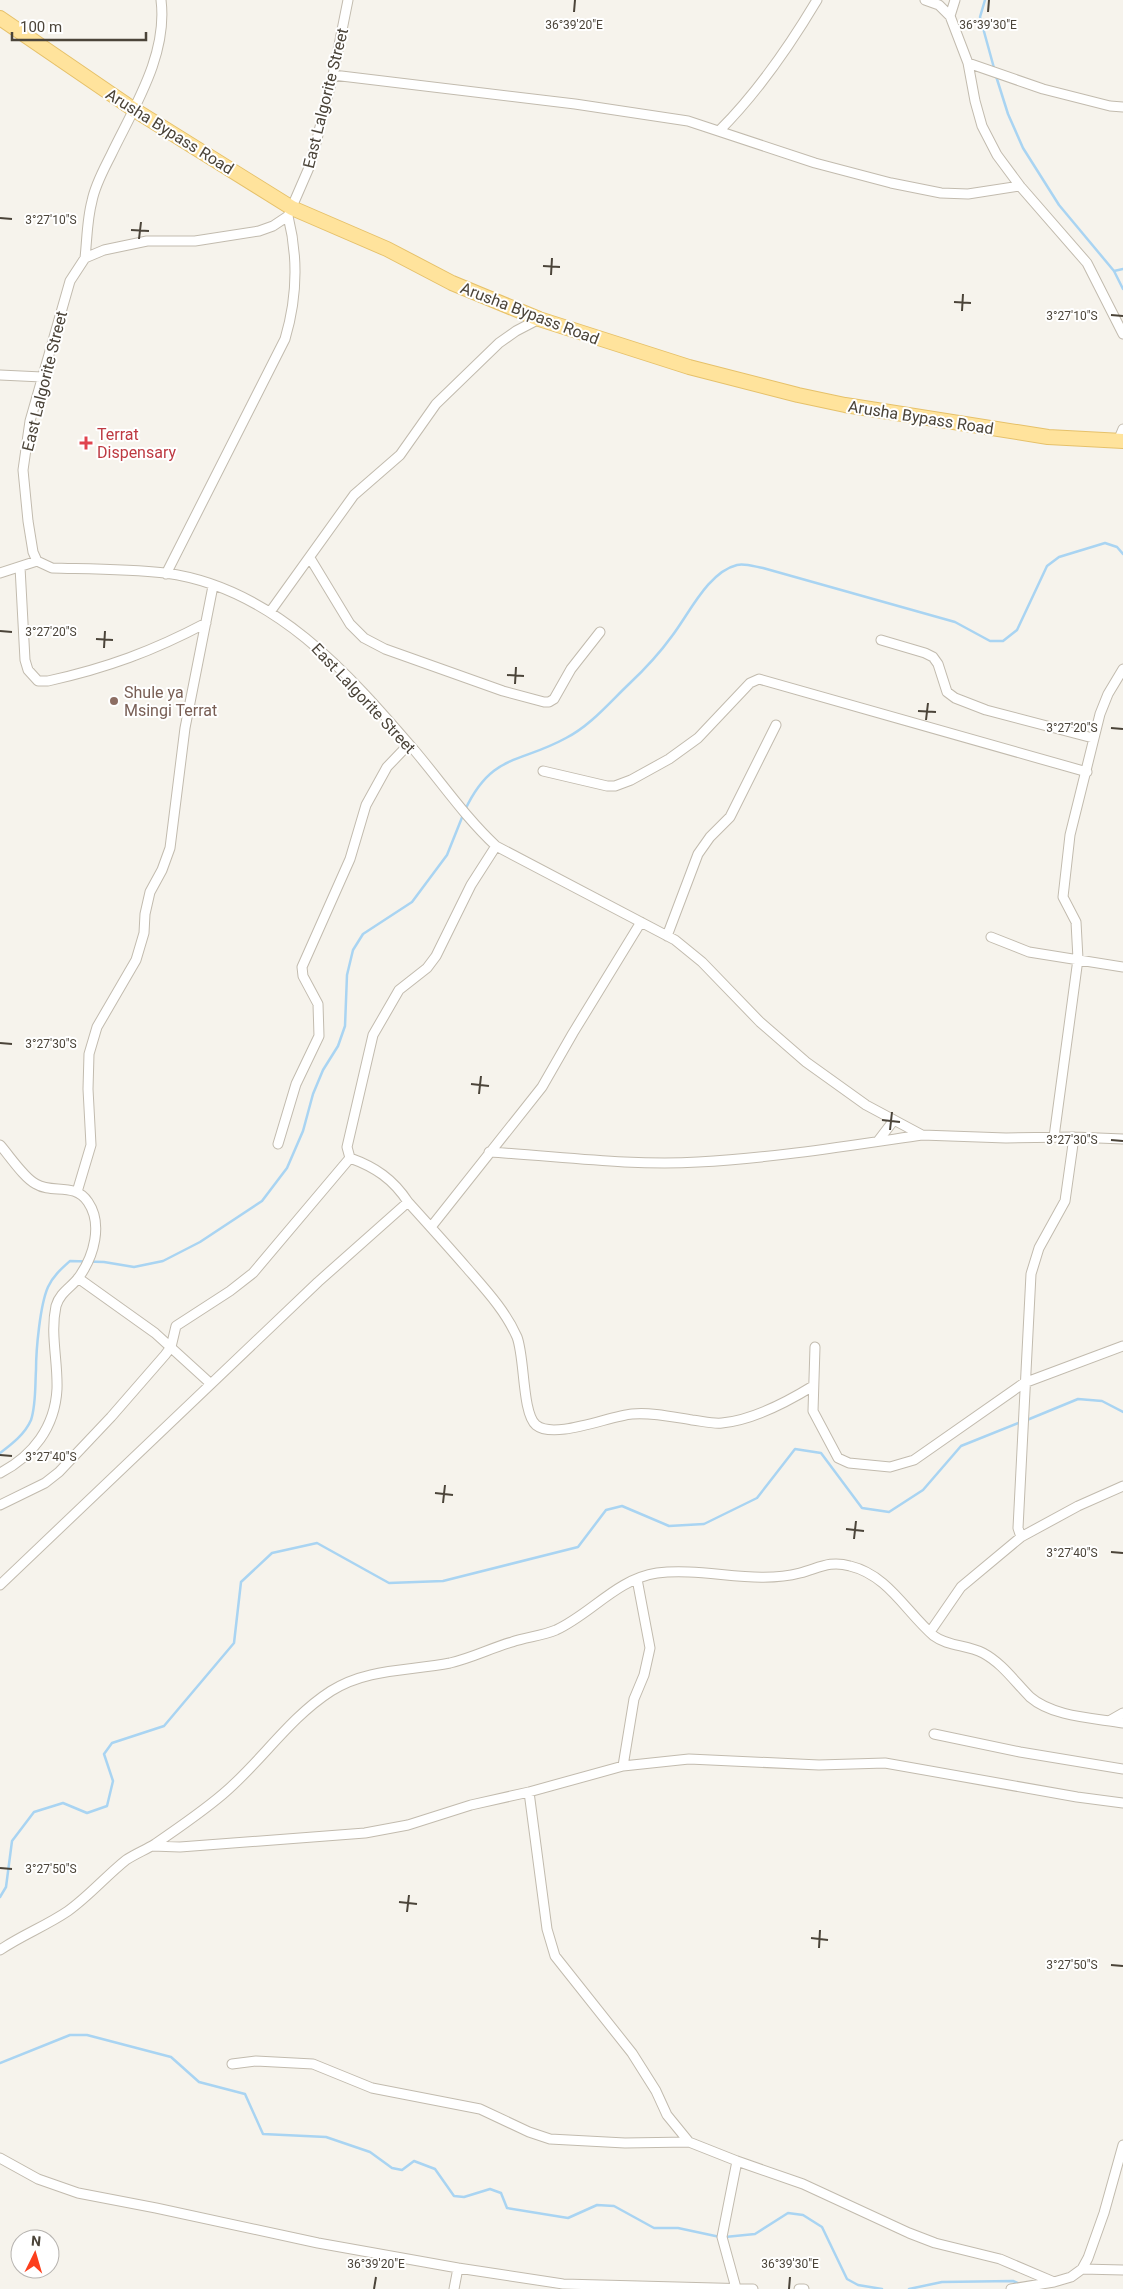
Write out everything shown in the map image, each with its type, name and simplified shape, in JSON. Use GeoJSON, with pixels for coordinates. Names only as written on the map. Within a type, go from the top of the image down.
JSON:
{"type":"FeatureCollection","features":[{"type":"Feature","properties":{"kind":"main road","name":"Arusha Bypass Road"},"geometry":{"type":"LineString","coordinates":[[0,18],[133,110],[290,212],[387,248],[452,283],[539,319],[689,367],[807,398],[854,407],[1048,436],[1121,437]]}},
{"type":"Feature","properties":{"kind":"street"},"geometry":{"type":"LineString","coordinates":[[161,0],[163,14],[161,33],[149,76],[102,173],[92,200],[86,258],[104,250],[147,241],[195,241],[259,231],[273,226],[290,212]]}},
{"type":"Feature","properties":{"kind":"street","name":"East Lalgorite Street"},"geometry":{"type":"LineString","coordinates":[[290,212],[311,163],[333,75],[348,0]]}},
{"type":"Feature","properties":{"kind":"street"},"geometry":{"type":"LineString","coordinates":[[719,131],[736,114],[794,38],[816,0]]}},
{"type":"Feature","properties":{"kind":"street"},"geometry":{"type":"LineString","coordinates":[[925,0],[939,5],[950,16],[968,63],[982,126],[997,154],[1020,186],[1087,262],[1123,334]]}},
{"type":"Feature","properties":{"kind":"street"},"geometry":{"type":"LineString","coordinates":[[950,16],[955,0]]}},
{"type":"Feature","properties":{"kind":"street"},"geometry":{"type":"LineString","coordinates":[[968,63],[1002,76],[1123,108]]}},
{"type":"Feature","properties":{"kind":"street"},"geometry":{"type":"LineString","coordinates":[[333,75],[584,105],[688,122],[816,163],[891,183],[933,191],[968,194],[1020,186]]}},
{"type":"Feature","properties":{"kind":"street"},"geometry":{"type":"LineString","coordinates":[[166,574],[285,339],[290,324],[295,272],[295,253],[290,212]]}},
{"type":"Feature","properties":{"kind":"street","name":"East Lalgorite Street"},"geometry":{"type":"LineString","coordinates":[[86,258],[70,281],[42,377],[39,396],[30,421],[23,470],[28,521],[33,552],[37,561],[52,568],[166,574],[213,586],[270,612],[320,649],[355,684],[409,744],[475,826],[496,846],[667,936],[702,962],[760,1022],[806,1062],[866,1105],[922,1134]]}},
{"type":"Feature","properties":{"kind":"street"},"geometry":{"type":"LineString","coordinates":[[270,612],[354,495],[400,455],[436,404],[499,343],[516,331],[539,319]]}},
{"type":"Feature","properties":{"kind":"street"},"geometry":{"type":"LineString","coordinates":[[0,376],[42,377]]}},
{"type":"Feature","properties":{"kind":"street"},"geometry":{"type":"LineString","coordinates":[[310,558],[350,624],[364,638],[385,649],[503,691],[544,702],[554,699],[570,669],[600,632]]}},
{"type":"Feature","properties":{"kind":"street"},"geometry":{"type":"LineString","coordinates":[[0,572],[37,561]]}},
{"type":"Feature","properties":{"kind":"street"},"geometry":{"type":"LineString","coordinates":[[20,566],[25,660],[28,670],[38,681],[48,681],[116,664],[164,645],[206,623]]}},
{"type":"Feature","properties":{"kind":"street"},"geometry":{"type":"LineString","coordinates":[[77,1192],[91,1145],[88,1089],[89,1054],[97,1027],[136,960],[144,933],[144,914],[150,892],[162,870],[170,848],[185,728],[213,586]]}},
{"type":"Feature","properties":{"kind":"street"},"geometry":{"type":"LineString","coordinates":[[881,640],[926,653],[933,657],[938,664],[947,692],[955,698],[986,710],[1093,738]]}},
{"type":"Feature","properties":{"kind":"street"},"geometry":{"type":"LineString","coordinates":[[1054,1137],[1078,960],[1076,922],[1063,897],[1070,835],[1087,772],[1093,738],[1104,703],[1123,670]]}},
{"type":"Feature","properties":{"kind":"street"},"geometry":{"type":"LineString","coordinates":[[544,771],[607,786],[622,784],[669,758],[698,738],[750,683],[759,679],[1087,772]]}},
{"type":"Feature","properties":{"kind":"street"},"geometry":{"type":"LineString","coordinates":[[667,936],[698,854],[710,837],[730,817],[776,725]]}},
{"type":"Feature","properties":{"kind":"street"},"geometry":{"type":"LineString","coordinates":[[278,1144],[296,1084],[320,1036],[318,1004],[303,976],[302,967],[350,859],[366,805],[387,767],[409,744]]}},
{"type":"Feature","properties":{"kind":"street"},"geometry":{"type":"LineString","coordinates":[[350,1158],[348,1147],[373,1035],[399,990],[427,968],[436,956],[471,885],[496,846]]}},
{"type":"Feature","properties":{"kind":"street"},"geometry":{"type":"LineString","coordinates":[[431,1227],[542,1087],[641,922]]}},
{"type":"Feature","properties":{"kind":"street"},"geometry":{"type":"LineString","coordinates":[[992,937],[1029,952],[1123,967]]}},
{"type":"Feature","properties":{"kind":"street"},"geometry":{"type":"LineString","coordinates":[[878,1141],[894,1120]]}},
{"type":"Feature","properties":{"kind":"street"},"geometry":{"type":"LineString","coordinates":[[489,1152],[652,1163],[698,1162],[800,1153],[922,1134],[1006,1138],[1074,1137],[1123,1140]]}},
{"type":"Feature","properties":{"kind":"street"},"geometry":{"type":"LineString","coordinates":[[1020,1538],[1018,1528],[1024,1383],[1031,1274],[1039,1248],[1065,1201],[1074,1137]]}},
{"type":"Feature","properties":{"kind":"street"},"geometry":{"type":"LineString","coordinates":[[0,1145],[36,1184],[77,1192],[88,1201],[96,1228],[95,1239],[88,1261],[78,1278],[65,1290],[57,1303],[53,1341],[57,1390],[51,1418],[44,1436],[31,1451],[0,1473]]}},
{"type":"Feature","properties":{"kind":"street"},"geometry":{"type":"LineString","coordinates":[[350,1158],[371,1165],[398,1188],[408,1202],[498,1303],[517,1337],[522,1355],[529,1413],[535,1424],[544,1429],[555,1430],[576,1427],[633,1414],[673,1416],[720,1424],[759,1412],[796,1396],[813,1386]]}},
{"type":"Feature","properties":{"kind":"street"},"geometry":{"type":"LineString","coordinates":[[0,1505],[45,1483],[59,1472],[111,1417],[170,1347],[176,1326],[230,1291],[252,1272],[350,1158]]}},
{"type":"Feature","properties":{"kind":"street"},"geometry":{"type":"LineString","coordinates":[[0,1585],[318,1282],[408,1202]]}},
{"type":"Feature","properties":{"kind":"street"},"geometry":{"type":"LineString","coordinates":[[78,1278],[127,1312],[211,1384]]}},
{"type":"Feature","properties":{"kind":"street"},"geometry":{"type":"LineString","coordinates":[[815,1347],[813,1411],[838,1458],[849,1463],[890,1467],[914,1460],[1024,1383],[1123,1346]]}},
{"type":"Feature","properties":{"kind":"street"},"geometry":{"type":"LineString","coordinates":[[930,1632],[960,1587],[1020,1538],[1078,1506],[1123,1486]]}},
{"type":"Feature","properties":{"kind":"street"},"geometry":{"type":"LineString","coordinates":[[0,1950],[70,1910],[130,1857],[152,1846],[223,1794],[304,1713],[328,1693],[349,1681],[382,1673],[453,1662],[524,1638],[553,1632],[608,1595],[637,1579],[656,1574],[690,1573],[780,1576],[801,1573],[820,1565],[847,1565],[861,1569],[888,1588],[940,1640],[981,1652],[991,1658],[1032,1698],[1044,1706],[1076,1715],[1123,1723]]}},
{"type":"Feature","properties":{"kind":"street"},"geometry":{"type":"LineString","coordinates":[[623,1766],[634,1699],[644,1675],[650,1648],[637,1579]]}},
{"type":"Feature","properties":{"kind":"street"},"geometry":{"type":"LineString","coordinates":[[1109,1721],[1123,1713]]}},
{"type":"Feature","properties":{"kind":"street"},"geometry":{"type":"LineString","coordinates":[[934,1734],[1020,1752],[1123,1770]]}},
{"type":"Feature","properties":{"kind":"street"},"geometry":{"type":"LineString","coordinates":[[152,1846],[180,1847],[365,1833],[408,1825],[471,1805],[528,1792],[623,1766],[689,1759],[819,1765],[885,1763],[1077,1797],[1123,1803]]}},
{"type":"Feature","properties":{"kind":"street"},"geometry":{"type":"LineString","coordinates":[[528,1792],[547,1929],[555,1956],[632,2053],[656,2090],[667,2115],[689,2142]]}},
{"type":"Feature","properties":{"kind":"street"},"geometry":{"type":"LineString","coordinates":[[232,2064],[265,2061],[313,2064],[372,2088],[480,2109],[550,2140],[625,2143],[689,2142],[803,2184],[935,2243],[1000,2259],[1054,2282]]}},
{"type":"Feature","properties":{"kind":"street"},"geometry":{"type":"LineString","coordinates":[[1011,2289],[1054,2282],[1071,2277],[1082,2269],[1088,2258],[1110,2196],[1123,2145]]}},
{"type":"Feature","properties":{"kind":"street"},"geometry":{"type":"LineString","coordinates":[[0,2158],[38,2179],[78,2194],[165,2210],[318,2243],[458,2268],[563,2284],[753,2289]]}},
{"type":"Feature","properties":{"kind":"street"},"geometry":{"type":"LineString","coordinates":[[736,2288],[722,2237],[737,2161]]}},
{"type":"Feature","properties":{"kind":"street"},"geometry":{"type":"LineString","coordinates":[[454,2289],[458,2268]]}},
{"type":"Feature","properties":{"kind":"street"},"geometry":{"type":"LineString","coordinates":[[1082,2269],[1123,2270]]}},
{"type":"Feature","properties":{"kind":"waterway"},"geometry":{"type":"LineString","coordinates":[[985,0],[980,17],[994,68]]}},
{"type":"Feature","properties":{"kind":"waterway"},"geometry":{"type":"LineString","coordinates":[[996,76],[1008,114],[1023,148],[1059,205],[1114,271],[1123,289]]}},
{"type":"Feature","properties":{"kind":"waterway"},"geometry":{"type":"LineString","coordinates":[[1114,271],[1123,269]]}},
{"type":"Feature","properties":{"kind":"waterway"},"geometry":{"type":"LineString","coordinates":[[465,810],[475,792],[496,769],[575,733],[607,706],[657,655],[708,585],[727,569],[737,565],[763,568],[955,622],[990,641],[1003,641],[1017,630],[1047,566],[1059,557],[1105,543],[1117,547],[1123,554]]}},
{"type":"Feature","properties":{"kind":"waterway"},"geometry":{"type":"LineString","coordinates":[[0,1453],[22,1434],[33,1414],[36,1361],[43,1305],[48,1287],[60,1270],[70,1261],[104,1262],[134,1267],[163,1261],[200,1242],[262,1201],[287,1168],[303,1131],[313,1094],[323,1070],[338,1046],[345,1026],[347,975],[353,950],[363,934],[412,902],[447,855],[463,815]]}},
{"type":"Feature","properties":{"kind":"waterway"},"geometry":{"type":"LineString","coordinates":[[1027,1420],[1078,1399],[1102,1401],[1123,1412]]}},
{"type":"Feature","properties":{"kind":"waterway"},"geometry":{"type":"LineString","coordinates":[[0,1897],[6,1887],[12,1841],[34,1812],[63,1803],[87,1813],[107,1806],[113,1781],[104,1754],[112,1743],[164,1726],[234,1643],[241,1582],[272,1553],[317,1543],[389,1583],[443,1581],[578,1547],[606,1510],[622,1506],[669,1526],[704,1524],[757,1498],[795,1449],[821,1453],[862,1508],[889,1512],[923,1490],[961,1446],[1021,1422]]}},
{"type":"Feature","properties":{"kind":"waterway"},"geometry":{"type":"LineString","coordinates":[[0,2063],[70,2035],[87,2035],[171,2057],[199,2082],[245,2094],[263,2134],[326,2137],[370,2152],[392,2168],[402,2170],[414,2161],[435,2169],[454,2196],[464,2197],[490,2189],[501,2193],[507,2208],[568,2218],[597,2205],[614,2206],[654,2228],[678,2228],[720,2237]]}},
{"type":"Feature","properties":{"kind":"waterway"},"geometry":{"type":"LineString","coordinates":[[725,2237],[755,2234],[788,2213],[803,2215],[822,2227],[847,2279],[858,2285],[882,2289]]}},
{"type":"Feature","properties":{"kind":"waterway"},"geometry":{"type":"LineString","coordinates":[[909,2289],[942,2282],[1013,2281],[1020,2284]]}},
{"type":"Feature","properties":{"kind":"place","name":"Terrat Dispensary"},"geometry":{"type":"Point","coordinates":[86,443]}},
{"type":"Feature","properties":{"kind":"place","name":"Shule ya Msingi Terrat"},"geometry":{"type":"Point","coordinates":[114,701]}}]}
